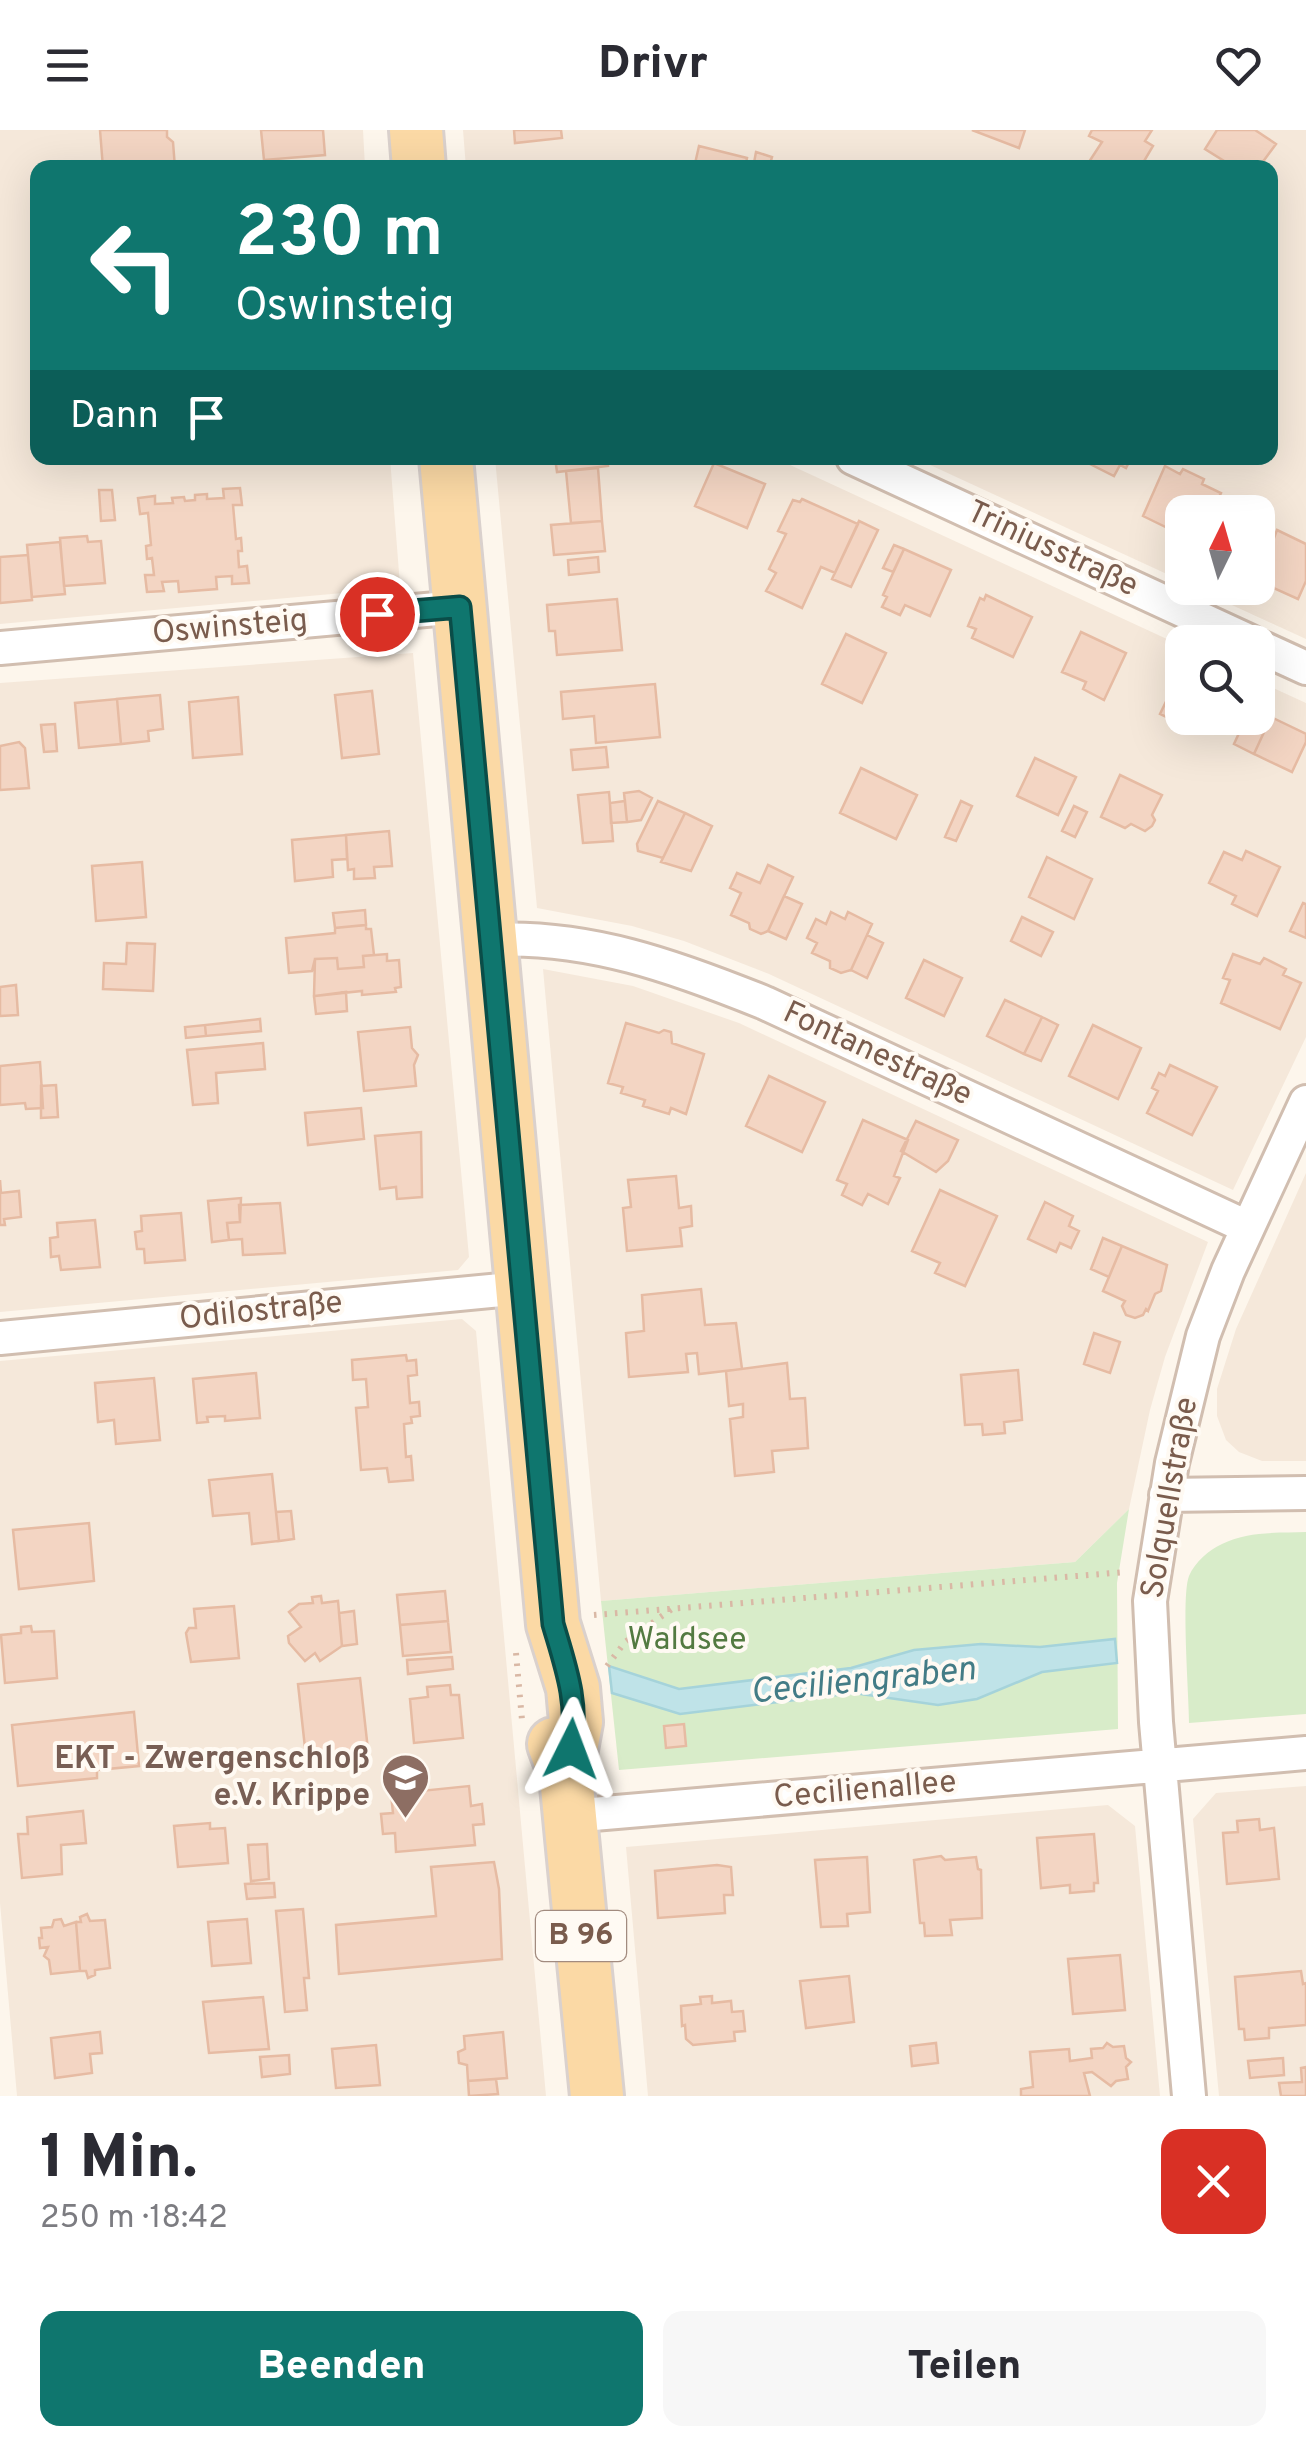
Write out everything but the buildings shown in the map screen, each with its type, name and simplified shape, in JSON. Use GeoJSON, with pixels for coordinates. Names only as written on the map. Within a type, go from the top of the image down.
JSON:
{"type":"FeatureCollection","features":[{"type":"Feature","properties":{"kind":"main road"},"geometry":{"type":"LineString","coordinates":[[416,130],[418,160]]}},
{"type":"Feature","properties":{"kind":"main road","name":"B 96"},"geometry":{"type":"LineString","coordinates":[[447,465],[554,1630],[544,1691],[547,1724],[568,1796],[596,2096]]}},
{"type":"Feature","properties":{"kind":"street","name":"Triniusstraße"},"geometry":{"type":"LineString","coordinates":[[868,465],[1213,625]]}},
{"type":"Feature","properties":{"kind":"street","name":"Oswinsteig"},"geometry":{"type":"LineString","coordinates":[[0,648],[460,607]]}},
{"type":"Feature","properties":{"kind":"street","name":"Triniusstraße"},"geometry":{"type":"LineString","coordinates":[[1275,654],[1306,668]]}},
{"type":"Feature","properties":{"kind":"street","name":"Fontanestraße"},"geometry":{"type":"LineString","coordinates":[[490,940],[534,938],[576,942],[698,976],[765,1003],[1248,1227]]}},
{"type":"Feature","properties":{"kind":"street","name":"Solquellstraße"},"geometry":{"type":"LineString","coordinates":[[1189,2096],[1150,1601],[1166,1495],[1202,1336],[1306,1102]]}},
{"type":"Feature","properties":{"kind":"street","name":"Odilostraße"},"geometry":{"type":"LineString","coordinates":[[0,1338],[522,1288]]}},
{"type":"Feature","properties":{"kind":"street"},"geometry":{"type":"LineString","coordinates":[[1166,1495],[1306,1493]]}},
{"type":"Feature","properties":{"kind":"street","name":"Cecilienallee"},"geometry":{"type":"LineString","coordinates":[[568,1796],[1160,1766],[1306,1753]]}},
{"type":"Feature","properties":{"kind":"path"},"geometry":{"type":"LineString","coordinates":[[523,1728],[554,1630],[674,1608],[1103,1572],[1154,1572]]}},
{"type":"Feature","properties":{"kind":"path"},"geometry":{"type":"LineString","coordinates":[[600,1674],[625,1642],[674,1608]]}},
{"type":"Feature","properties":{"kind":"shaded area"},"geometry":{"type":"Polygon","coordinates":[[[0,130],[363,130],[365,160],[30,160],[30,465],[391,465],[398,588],[0,624],[0,130]]]}},
{"type":"Feature","properties":{"kind":"shaded area"},"geometry":{"type":"Polygon","coordinates":[[[463,130],[1306,130],[1306,639],[1232,605],[1275,605],[1275,495],[1165,495],[1165,573],[930,465],[1278,465],[1278,160],[465,160],[463,130]]]}},
{"type":"Feature","properties":{"kind":"shaded area"},"geometry":{"type":"Polygon","coordinates":[[[496,465],[790,465],[1165,638],[1165,735],[1275,735],[1275,689],[1306,703],[1306,1037],[1233,1190],[769,974],[684,941],[632,926],[537,908],[496,465]]]}},
{"type":"Feature","properties":{"kind":"shaded area"},"geometry":{"type":"Polygon","coordinates":[[[413,653],[469,1257],[458,1270],[0,1312],[0,683],[413,653]]]}},
{"type":"Feature","properties":{"kind":"shaded area"},"geometry":{"type":"Polygon","coordinates":[[[543,969],[633,986],[739,1023],[1208,1242],[1165,1357],[1129,1509],[1075,1562],[601,1601],[543,969]]]}},
{"type":"Feature","properties":{"kind":"shaded area"},"geometry":{"type":"Polygon","coordinates":[[[1306,1173],[1306,1461],[1262,1461],[1239,1452],[1226,1440],[1217,1416],[1217,1389],[1236,1329],[1306,1173]]]}},
{"type":"Feature","properties":{"kind":"shaded area"},"geometry":{"type":"Polygon","coordinates":[[[462,1319],[476,1331],[546,2096],[17,2096],[0,1903],[0,1361],[462,1319]]]}},
{"type":"Feature","properties":{"kind":"shaded area"},"geometry":{"type":"Polygon","coordinates":[[[1306,1786],[1306,2096],[1219,2096],[1193,1819],[1216,1793],[1306,1786]]]}},
{"type":"Feature","properties":{"kind":"shaded area"},"geometry":{"type":"Polygon","coordinates":[[[1108,1805],[1135,1826],[1160,2096],[648,2096],[626,1847],[1108,1805]]]}},
{"type":"Feature","properties":{"kind":"green space","name":"Waldsee"},"geometry":{"type":"Polygon","coordinates":[[[1129,1509],[1117,1583],[1118,1729],[619,1770],[601,1601],[1075,1562],[1129,1509]],[[1115,1639],[1040,1647],[981,1644],[914,1650],[851,1668],[679,1689],[610,1666],[680,1714],[854,1693],[938,1705],[977,1699],[1042,1672],[1116,1663],[1115,1639]]]}},
{"type":"Feature","properties":{"kind":"green space"},"geometry":{"type":"Polygon","coordinates":[[[1306,1532],[1306,1714],[1189,1723],[1186,1604],[1192,1571],[1207,1553],[1232,1540],[1306,1532]]]}},
{"type":"Feature","properties":{"kind":"water","name":"Ceciliengraben"},"geometry":{"type":"Polygon","coordinates":[[[1115,1639],[1117,1663],[1042,1672],[977,1699],[938,1705],[854,1693],[680,1714],[612,1693],[609,1666],[679,1689],[851,1668],[914,1650],[981,1644],[1040,1647],[1115,1639]]]}},
{"type":"Feature","properties":{"kind":"place","name":"EKT - Zwergenschloß e.V. Krippe"},"geometry":{"type":"Point","coordinates":[405,1820]}},
{"type":"Feature","properties":{"kind":"route"},"geometry":{"type":"LineString","coordinates":[[377,614],[460,607],[553,1624],[573,1688],[576,1722],[571,1749]]}}]}
